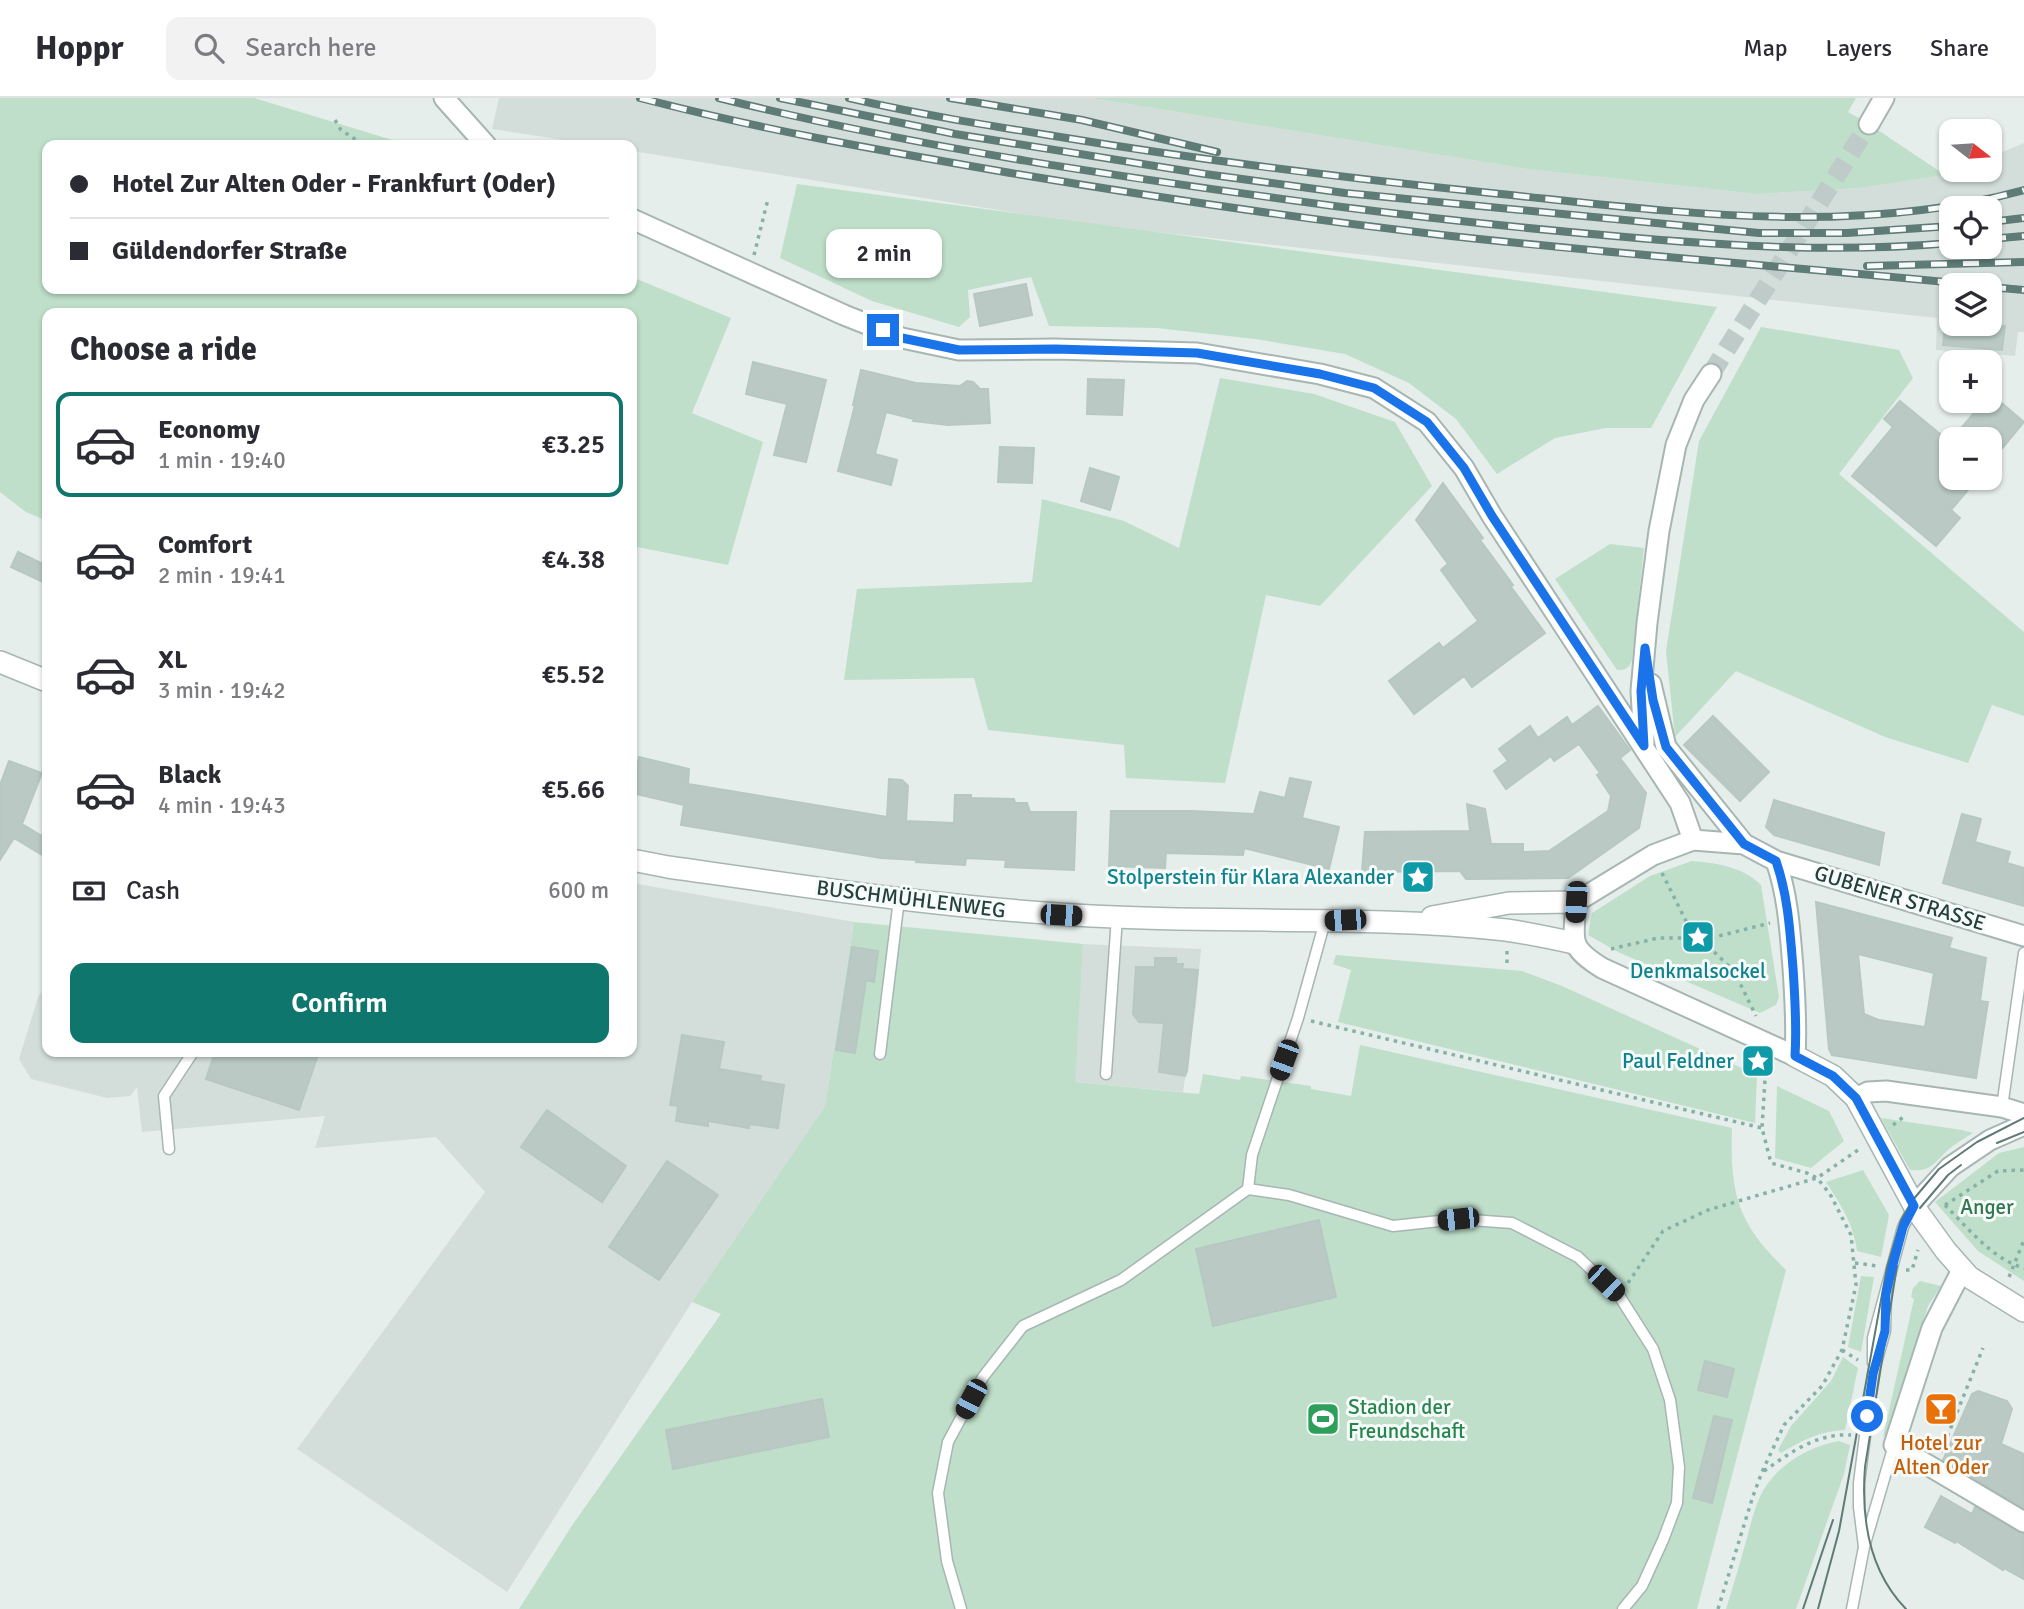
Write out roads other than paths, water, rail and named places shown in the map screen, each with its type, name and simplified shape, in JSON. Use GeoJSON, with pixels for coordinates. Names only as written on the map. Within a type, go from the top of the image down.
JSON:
{"type":"FeatureCollection","features":[{"type":"Feature","properties":{"kind":"street"},"geometry":{"type":"LineString","coordinates":[[443,98],[481,140]]}},
{"type":"Feature","properties":{"kind":"street"},"geometry":{"type":"LineString","coordinates":[[1869,124],[1884,98]]}},
{"type":"Feature","properties":{"kind":"street"},"geometry":{"type":"LineString","coordinates":[[637,221],[844,315],[902,338],[959,350],[1055,349],[1197,353],[1320,374],[1374,388],[1427,422],[1464,468],[1492,516],[1680,803],[1693,840]]}},
{"type":"Feature","properties":{"kind":"street"},"geometry":{"type":"LineString","coordinates":[[1644,746],[1641,691],[1659,531],[1676,445],[1694,400],[1711,374]]}},
{"type":"Feature","properties":{"kind":"street"},"geometry":{"type":"LineString","coordinates":[[1645,648],[1653,700],[1666,747],[1744,844]]}},
{"type":"Feature","properties":{"kind":"street"},"geometry":{"type":"LineString","coordinates":[[0,662],[42,679]]}},
{"type":"Feature","properties":{"kind":"street"},"geometry":{"type":"LineString","coordinates":[[1744,844],[1693,840],[1653,855],[1576,902],[1578,949],[1602,968],[1833,1076],[1856,1098],[1914,1206],[1962,1270],[2001,1299],[2024,1311]]}},
{"type":"Feature","properties":{"kind":"street","name":"GUBENER STRASSE"},"geometry":{"type":"LineString","coordinates":[[1744,844],[1776,861],[2024,936]]}},
{"type":"Feature","properties":{"kind":"street","name":"BUSCHMÜHLENWEG"},"geometry":{"type":"LineString","coordinates":[[637,861],[899,899],[1034,913],[1402,922],[1508,930],[1578,949]]}},
{"type":"Feature","properties":{"kind":"street"},"geometry":{"type":"LineString","coordinates":[[1776,861],[1785,887],[1789,919],[1797,1026],[1795,1056]]}},
{"type":"Feature","properties":{"kind":"street","name":"BUSCHMÜHLENWEG"},"geometry":{"type":"LineString","coordinates":[[1402,922],[1509,903],[1576,902]]}},
{"type":"Feature","properties":{"kind":"street"},"geometry":{"type":"LineString","coordinates":[[1856,1098],[1876,1091],[2002,1107],[2024,1114]]}},
{"type":"Feature","properties":{"kind":"street"},"geometry":{"type":"LineString","coordinates":[[1914,1206],[1950,1167],[1990,1140],[2024,1125]]}},
{"type":"Feature","properties":{"kind":"street"},"geometry":{"type":"LineString","coordinates":[[1962,1270],[1931,1328],[1894,1445],[2024,1522]]}},
{"type":"Feature","properties":{"kind":"lane"},"geometry":{"type":"LineString","coordinates":[[880,1054],[899,899]]}},
{"type":"Feature","properties":{"kind":"lane"},"geometry":{"type":"LineString","coordinates":[[1106,1074],[1117,917]]}},
{"type":"Feature","properties":{"kind":"lane"},"geometry":{"type":"LineString","coordinates":[[1248,1189],[1252,1154],[1298,1018],[1325,921]]}},
{"type":"Feature","properties":{"kind":"lane"},"geometry":{"type":"LineString","coordinates":[[2002,1107],[2024,953]]}},
{"type":"Feature","properties":{"kind":"lane"},"geometry":{"type":"LineString","coordinates":[[169,1149],[164,1096],[190,1057]]}},
{"type":"Feature","properties":{"kind":"lane"},"geometry":{"type":"LineString","coordinates":[[961,1609],[947,1561],[938,1493],[948,1442],[983,1377],[1023,1326],[1121,1280],[1248,1189],[1289,1195],[1393,1226],[1458,1219],[1512,1223],[1578,1257],[1620,1297],[1653,1349],[1670,1400],[1679,1468],[1677,1503],[1663,1540],[1642,1586],[1623,1609]]}},
{"type":"Feature","properties":{"kind":"lane"},"geometry":{"type":"LineString","coordinates":[[1864,1547],[1859,1483],[1873,1374],[1885,1331],[1886,1294],[1903,1227],[1914,1206]]}},
{"type":"Feature","properties":{"kind":"lane"},"geometry":{"type":"LineString","coordinates":[[1852,1609],[1864,1547],[1894,1445]]}},
{"type":"Feature","properties":{"kind":"tunnel"},"geometry":{"type":"LineString","coordinates":[[1711,374],[1869,124]]}},
{"type":"Feature","properties":{"kind":"tram line"},"geometry":{"type":"LineString","coordinates":[[1818,1609],[1839,1531],[1887,1267],[1901,1220],[1912,1201],[1939,1169],[1977,1142],[2024,1118]]}},
{"type":"Feature","properties":{"kind":"tram line"},"geometry":{"type":"LineString","coordinates":[[1997,1143],[2024,1132]]}},
{"type":"Feature","properties":{"kind":"tram line"},"geometry":{"type":"LineString","coordinates":[[1920,1208],[1948,1175],[1961,1165]]}},
{"type":"Feature","properties":{"kind":"tram line"},"geometry":{"type":"LineString","coordinates":[[1897,1266],[1865,1467],[1864,1505],[1875,1560],[1893,1594],[1906,1609]]}},
{"type":"Feature","properties":{"kind":"tram line"},"geometry":{"type":"LineString","coordinates":[[1803,1609],[1833,1520]]}},
{"type":"Feature","properties":{"kind":"railway"},"geometry":{"type":"LineString","coordinates":[[640,98],[774,129],[908,155],[1276,214],[1509,242],[1939,282]]}},
{"type":"Feature","properties":{"kind":"railway"},"geometry":{"type":"LineString","coordinates":[[719,98],[871,132],[1025,161],[1404,215],[1656,240],[1740,245],[1867,248],[1939,244]]}},
{"type":"Feature","properties":{"kind":"railway"},"geometry":{"type":"LineString","coordinates":[[780,98],[955,134],[1205,174],[1345,193],[1759,233],[1847,233],[1939,227]]}},
{"type":"Feature","properties":{"kind":"railway"},"geometry":{"type":"LineString","coordinates":[[849,98],[977,123],[1217,161],[1691,213],[1825,217],[1892,213],[1958,205],[2024,190]]}},
{"type":"Feature","properties":{"kind":"railway"},"geometry":{"type":"LineString","coordinates":[[950,98],[1082,120],[1217,152]]}},
{"type":"Feature","properties":{"kind":"railway"},"geometry":{"type":"LineString","coordinates":[[2002,221],[2024,218]]}},
{"type":"Feature","properties":{"kind":"railway"},"geometry":{"type":"LineString","coordinates":[[2002,238],[2024,236]]}},
{"type":"Feature","properties":{"kind":"railway"},"geometry":{"type":"LineString","coordinates":[[1867,266],[2024,262]]}},
{"type":"Feature","properties":{"kind":"railway"},"geometry":{"type":"LineString","coordinates":[[2002,288],[2024,290]]}},
{"type":"Feature","properties":{"kind":"place","name":"Stolperstein für Klara Alexander"},"geometry":{"type":"Point","coordinates":[1418,877]}},
{"type":"Feature","properties":{"kind":"place","name":"Denkmalsockel"},"geometry":{"type":"Point","coordinates":[1698,937]}},
{"type":"Feature","properties":{"kind":"place","name":"Paul Feldner"},"geometry":{"type":"Point","coordinates":[1758,1061]}},
{"type":"Feature","properties":{"kind":"place","name":"Hotel zur Alten Oder"},"geometry":{"type":"Point","coordinates":[1941,1409]}},
{"type":"Feature","properties":{"kind":"place","name":"Stadion der Freundschaft"},"geometry":{"type":"Point","coordinates":[1323,1419]}},
{"type":"Feature","properties":{"kind":"park label","name":"Anger"},"geometry":{"type":"Point","coordinates":[1987,1207]}}]}
